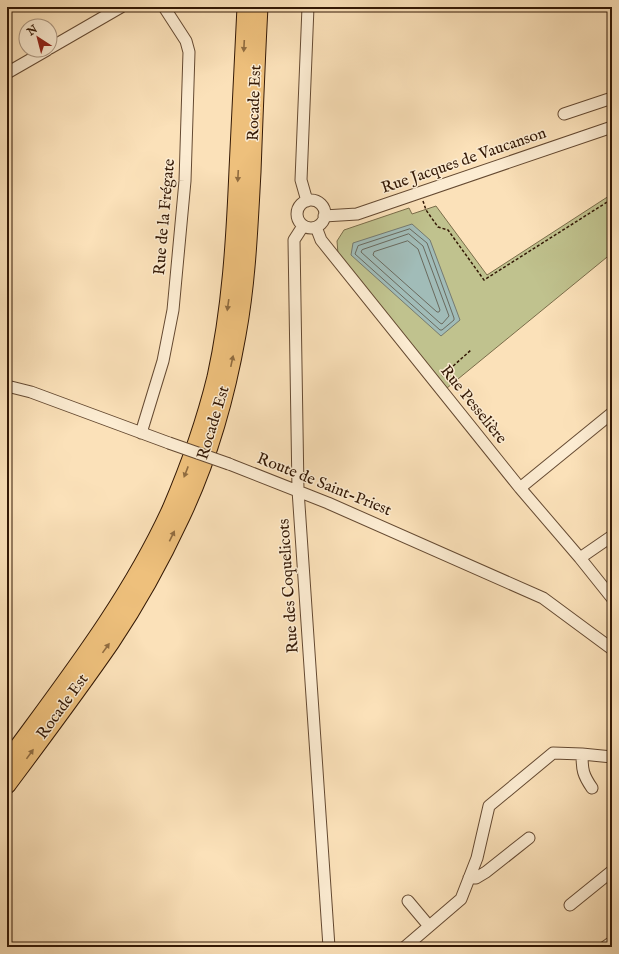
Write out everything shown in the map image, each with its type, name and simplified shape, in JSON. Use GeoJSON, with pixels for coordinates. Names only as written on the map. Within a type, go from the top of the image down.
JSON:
{"type":"FeatureCollection","features":[{"type":"Feature","properties":{"kind":"highway","name":"Rocade Est"},"geometry":{"type":"LineString","coordinates":[[7,762],[100,634],[126,594],[170,509],[186,472],[204,420],[216,378],[231,284],[236,231],[246,7]]}},
{"type":"Feature","properties":{"kind":"highway","name":"Rocade Est"},"geometry":{"type":"LineString","coordinates":[[7,785],[111,641],[137,601],[161,558],[182,515],[197,480],[216,424],[227,384],[237,335],[245,283],[249,229],[259,7]]}},
{"type":"Feature","properties":{"kind":"street"},"geometry":{"type":"LineString","coordinates":[[58,43],[122,7]]}},
{"type":"Feature","properties":{"kind":"street","name":"Rue de la Frégate"},"geometry":{"type":"LineString","coordinates":[[141,432],[163,361],[173,310],[185,181],[189,52],[186,41],[164,7]]}},
{"type":"Feature","properties":{"kind":"street"},"geometry":{"type":"LineString","coordinates":[[307,201],[301,180],[308,7]]}},
{"type":"Feature","properties":{"kind":"street"},"geometry":{"type":"LineString","coordinates":[[7,73],[33,58]]}},
{"type":"Feature","properties":{"kind":"street"},"geometry":{"type":"LineString","coordinates":[[564,114],[612,98]]}},
{"type":"Feature","properties":{"kind":"street","name":"Rue Jacques de Vaucanson"},"geometry":{"type":"LineString","coordinates":[[324,216],[357,214],[612,127]]}},
{"type":"Feature","properties":{"kind":"street"},"geometry":{"type":"LineString","coordinates":[[307,201],[316,202],[319,204],[322,207],[324,216],[322,222],[316,227],[307,228],[297,219],[298,210],[303,203],[307,201]]}},
{"type":"Feature","properties":{"kind":"street","name":"Rue des Coquelicots"},"geometry":{"type":"LineString","coordinates":[[303,226],[294,240],[298,490],[329,947]]}},
{"type":"Feature","properties":{"kind":"street","name":"Rue Pesselière"},"geometry":{"type":"LineString","coordinates":[[316,227],[321,240],[435,383],[612,598]]}},
{"type":"Feature","properties":{"kind":"street","name":"Route de Saint-Priest"},"geometry":{"type":"LineString","coordinates":[[7,386],[31,392],[298,490],[543,598],[612,649]]}},
{"type":"Feature","properties":{"kind":"street"},"geometry":{"type":"LineString","coordinates":[[520,488],[612,413]]}},
{"type":"Feature","properties":{"kind":"street"},"geometry":{"type":"LineString","coordinates":[[580,558],[612,536]]}},
{"type":"Feature","properties":{"kind":"street"},"geometry":{"type":"LineString","coordinates":[[404,947],[461,899],[477,858],[489,806],[553,753],[612,757]]}},
{"type":"Feature","properties":{"kind":"street"},"geometry":{"type":"LineString","coordinates":[[582,754],[584,777],[592,788]]}},
{"type":"Feature","properties":{"kind":"street"},"geometry":{"type":"LineString","coordinates":[[469,878],[476,878],[486,872],[529,838]]}},
{"type":"Feature","properties":{"kind":"street"},"geometry":{"type":"LineString","coordinates":[[570,905],[612,871]]}},
{"type":"Feature","properties":{"kind":"street"},"geometry":{"type":"LineString","coordinates":[[408,901],[429,926]]}},
{"type":"Feature","properties":{"kind":"street"},"geometry":{"type":"LineString","coordinates":[[605,947],[612,942]]}},
{"type":"Feature","properties":{"kind":"path"},"geometry":{"type":"LineString","coordinates":[[420,193],[426,210],[438,227],[448,230],[484,280],[612,199]]}},
{"type":"Feature","properties":{"kind":"path"},"geometry":{"type":"LineString","coordinates":[[435,383],[471,350]]}},
{"type":"Feature","properties":{"kind":"green space"},"geometry":{"type":"Polygon","coordinates":[[[612,194],[612,253],[447,388],[338,254],[337,241],[344,230],[409,208],[412,214],[436,206],[487,275],[612,194]]]}},
{"type":"Feature","properties":{"kind":"water"},"geometry":{"type":"Polygon","coordinates":[[[412,224],[430,240],[460,320],[441,336],[351,255],[353,243],[412,224]]]}}]}
